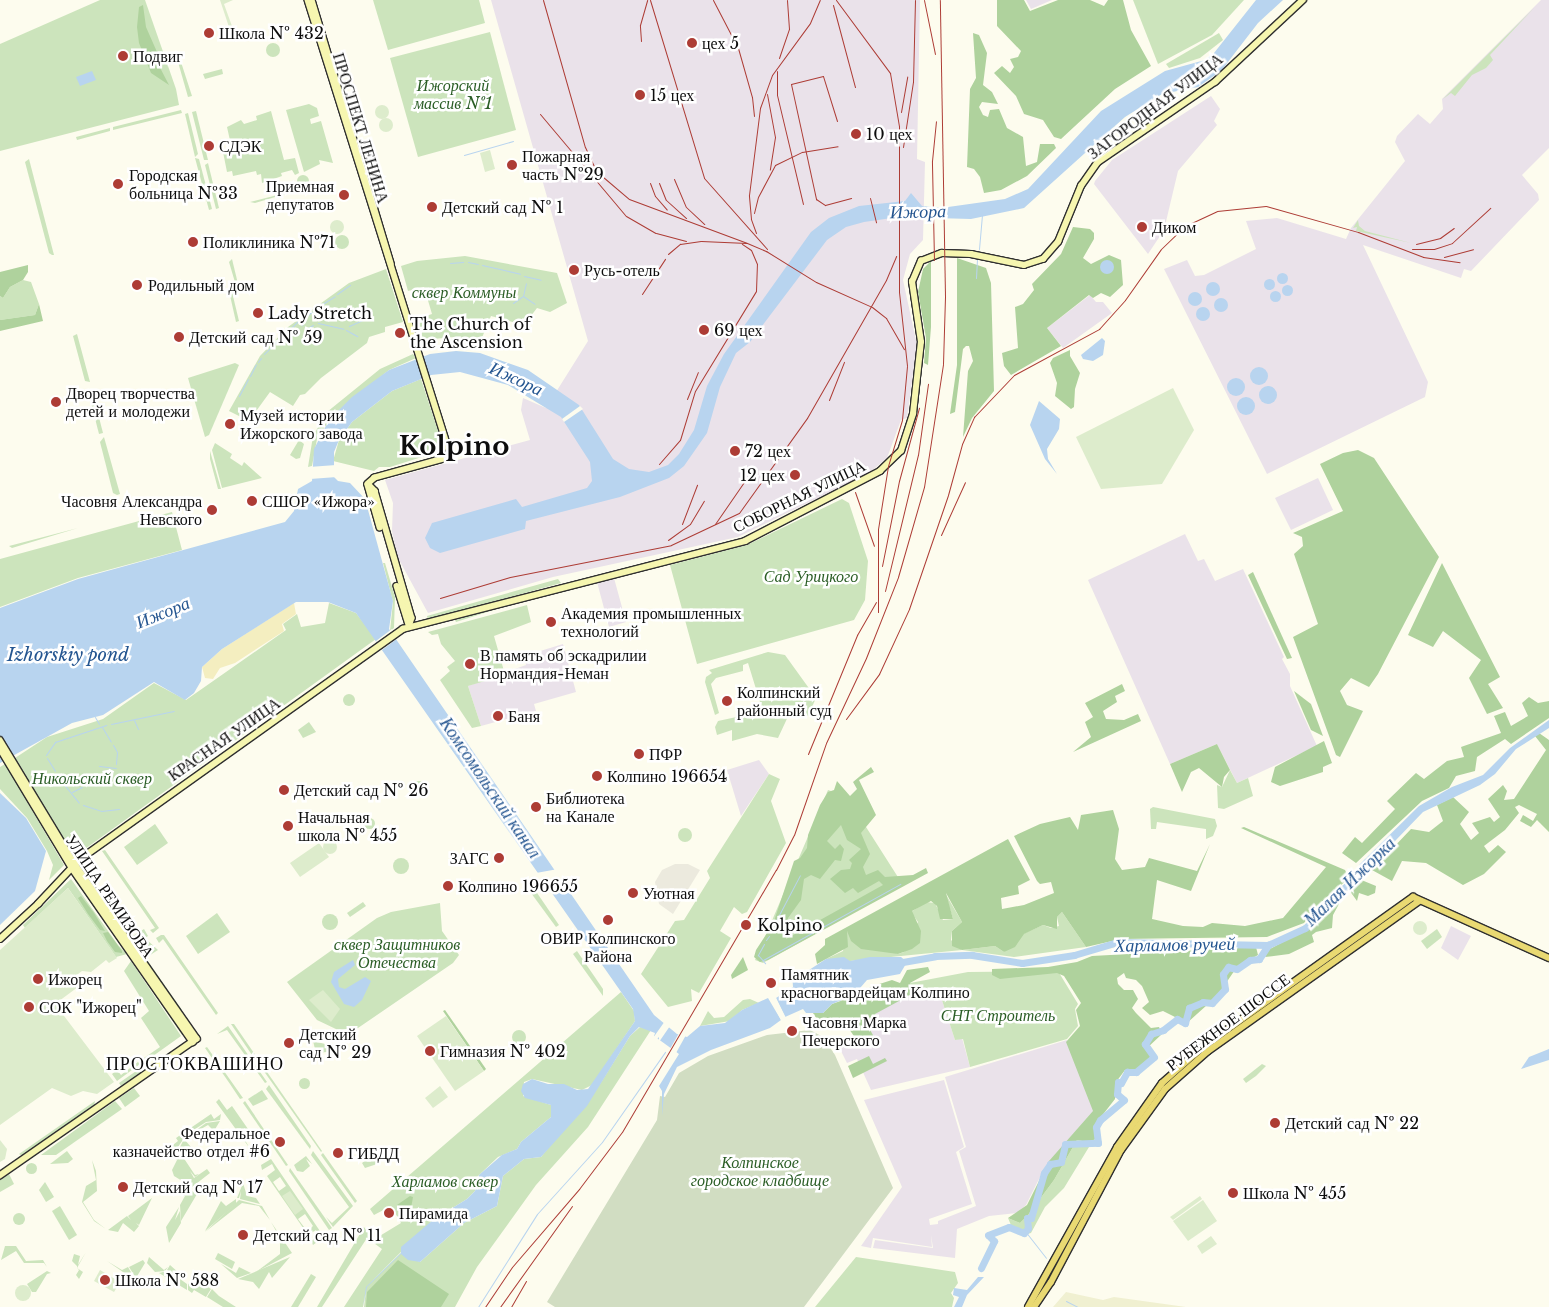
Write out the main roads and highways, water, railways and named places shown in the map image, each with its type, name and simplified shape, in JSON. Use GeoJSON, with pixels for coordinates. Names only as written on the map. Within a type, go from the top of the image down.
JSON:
{"type":"FeatureCollection","features":[{"type":"Feature","properties":{"kind":"main road","name":"ПРОСПЕКТ ЛЕНИНА"},"geometry":{"type":"LineString","coordinates":[[308,0],[451,456],[375,478],[368,484],[409,627]]}},
{"type":"Feature","properties":{"kind":"main road","name":"ПРОСПЕКТ ЛЕНИНА"},"geometry":{"type":"LineString","coordinates":[[312,0],[391,263]]}},
{"type":"Feature","properties":{"kind":"main road","name":"ЗАГОРОДНАЯ УЛИЦА"},"geometry":{"type":"LineString","coordinates":[[936,254],[972,254],[1024,265],[1046,258],[1061,236],[1081,186],[1098,162],[1215,82],[1303,0]]}},
{"type":"Feature","properties":{"kind":"main road","name":"СОБОРНАЯ УЛИЦА"},"geometry":{"type":"LineString","coordinates":[[409,627],[745,541],[880,471],[901,451],[912,421],[921,342],[912,282],[921,261],[936,254]]}},
{"type":"Feature","properties":{"kind":"main road","name":"КРАСНАЯ УЛИЦА"},"geometry":{"type":"LineString","coordinates":[[0,939],[73,866],[396,633],[409,627]]}},
{"type":"Feature","properties":{"kind":"main road"},"geometry":{"type":"LineString","coordinates":[[0,740],[10,761]]}},
{"type":"Feature","properties":{"kind":"main road"},"geometry":{"type":"LineString","coordinates":[[0,748],[10,761]]}},
{"type":"Feature","properties":{"kind":"main road","name":"УЛИЦА РЕМИЗОВА"},"geometry":{"type":"LineString","coordinates":[[0,1176],[195,1041],[73,866],[10,761]]}},
{"type":"Feature","properties":{"kind":"main road"},"geometry":{"type":"LineString","coordinates":[[1416,899],[1549,958]]}},
{"type":"Feature","properties":{"kind":"main road","name":"РУБЕЖНОЕ ШОССЕ"},"geometry":{"type":"LineString","coordinates":[[1028,1307],[1126,1131],[1162,1083],[1204,1046],[1416,899]]}},
{"type":"Feature","properties":{"kind":"main road","name":"РУБЕЖНОЕ ШОССЕ"},"geometry":{"type":"LineString","coordinates":[[1034,1307],[1051,1282],[1121,1150],[1165,1089],[1208,1051],[1416,899]]}},
{"type":"Feature","properties":{"kind":"water"},"geometry":{"type":"Polygon","coordinates":[[[1256,0],[1283,0],[1258,23],[1221,71],[1198,87],[1162,94],[1125,117],[1024,208],[971,219],[899,217],[864,222],[846,227],[827,240],[750,342],[736,353],[720,387],[707,433],[684,466],[669,478],[620,497],[526,521],[525,529],[440,553],[430,548],[425,538],[432,523],[516,499],[522,507],[587,488],[592,481],[590,462],[561,417],[508,385],[460,372],[431,375],[392,391],[352,422],[339,440],[334,452],[334,477],[338,481],[350,483],[365,499],[393,601],[389,629],[654,1015],[677,1034],[687,1037],[700,1026],[725,1023],[742,1010],[768,998],[781,1020],[770,1028],[711,1050],[677,1067],[664,1094],[662,1116],[662,1091],[659,1086],[679,1054],[654,1036],[655,1033],[639,1027],[630,1036],[587,1106],[541,1157],[524,1159],[503,1176],[497,1206],[464,1223],[420,1262],[408,1260],[401,1254],[367,1287],[363,1307],[366,1287],[401,1253],[401,1247],[433,1220],[467,1199],[475,1191],[479,1175],[502,1155],[517,1149],[521,1142],[551,1117],[551,1105],[525,1098],[521,1091],[523,1084],[532,1079],[548,1084],[564,1084],[577,1090],[588,1089],[635,1021],[633,1009],[356,613],[328,602],[296,602],[222,649],[202,667],[201,681],[194,693],[185,700],[154,682],[103,715],[72,723],[0,763],[0,608],[78,579],[285,522],[294,511],[298,489],[312,481],[314,449],[329,420],[352,397],[389,370],[430,354],[456,351],[480,353],[528,370],[579,405],[613,459],[629,469],[649,472],[668,465],[679,454],[694,430],[707,386],[724,354],[811,232],[829,218],[859,206],[905,201],[911,193],[922,206],[941,208],[1005,199],[1028,189],[1101,111],[1165,71],[1205,60],[1214,53],[1256,0]]]}},
{"type":"Feature","properties":{"kind":"water"},"geometry":{"type":"Polygon","coordinates":[[[92,71],[96,80],[80,86],[76,77],[92,71]]]}},
{"type":"Feature","properties":{"kind":"water"},"geometry":{"type":"Polygon","coordinates":[[[1104,260],[1110,260],[1114,267],[1110,274],[1104,274],[1100,270],[1100,264],[1104,260]]]}},
{"type":"Feature","properties":{"kind":"water"},"geometry":{"type":"Polygon","coordinates":[[[1282,272],[1288,278],[1282,284],[1276,278],[1282,272]]]}},
{"type":"Feature","properties":{"kind":"water"},"geometry":{"type":"Polygon","coordinates":[[[1269,278],[1275,284],[1269,290],[1263,284],[1269,278]]]}},
{"type":"Feature","properties":{"kind":"water"},"geometry":{"type":"Polygon","coordinates":[[[1210,282],[1216,282],[1220,289],[1216,296],[1210,296],[1206,292],[1206,286],[1210,282]]]}},
{"type":"Feature","properties":{"kind":"water"},"geometry":{"type":"Polygon","coordinates":[[[1287,284],[1293,290],[1287,296],[1281,290],[1287,284]]]}},
{"type":"Feature","properties":{"kind":"water"},"geometry":{"type":"Polygon","coordinates":[[[1275,290],[1281,296],[1275,302],[1269,296],[1275,290]]]}},
{"type":"Feature","properties":{"kind":"water"},"geometry":{"type":"Polygon","coordinates":[[[1192,292],[1198,292],[1202,299],[1198,306],[1192,306],[1188,302],[1188,296],[1192,292]]]}},
{"type":"Feature","properties":{"kind":"water"},"geometry":{"type":"Polygon","coordinates":[[[1218,298],[1224,298],[1228,305],[1224,312],[1218,312],[1214,308],[1214,302],[1218,298]]]}},
{"type":"Feature","properties":{"kind":"water"},"geometry":{"type":"Polygon","coordinates":[[[1200,307],[1206,307],[1210,314],[1206,321],[1200,321],[1196,317],[1196,311],[1200,307]]]}},
{"type":"Feature","properties":{"kind":"water"},"geometry":{"type":"Polygon","coordinates":[[[1102,338],[1105,341],[1103,355],[1093,361],[1083,359],[1081,355],[1102,338]]]}},
{"type":"Feature","properties":{"kind":"water"},"geometry":{"type":"Polygon","coordinates":[[[1259,367],[1265,370],[1268,376],[1265,382],[1259,385],[1253,382],[1250,376],[1253,370],[1259,367]]]}},
{"type":"Feature","properties":{"kind":"water"},"geometry":{"type":"Polygon","coordinates":[[[1236,378],[1242,381],[1245,387],[1242,393],[1236,396],[1230,393],[1227,387],[1230,381],[1236,378]]]}},
{"type":"Feature","properties":{"kind":"water"},"geometry":{"type":"Polygon","coordinates":[[[1268,386],[1274,389],[1277,395],[1274,401],[1268,404],[1262,401],[1259,395],[1262,389],[1268,386]]]}},
{"type":"Feature","properties":{"kind":"water"},"geometry":{"type":"Polygon","coordinates":[[[1246,397],[1252,400],[1255,406],[1252,412],[1246,415],[1240,412],[1237,406],[1240,400],[1246,397]]]}},
{"type":"Feature","properties":{"kind":"water"},"geometry":{"type":"Polygon","coordinates":[[[1039,401],[1060,419],[1059,429],[1047,449],[1048,459],[1057,474],[1045,459],[1030,425],[1039,401]]]}},
{"type":"Feature","properties":{"kind":"water"},"geometry":{"type":"Polygon","coordinates":[[[1549,720],[1549,728],[1516,749],[1495,774],[1480,785],[1423,812],[1369,868],[1359,865],[1419,806],[1452,787],[1483,775],[1510,748],[1549,720]]]}},
{"type":"Feature","properties":{"kind":"water"},"geometry":{"type":"Polygon","coordinates":[[[0,793],[26,818],[46,851],[35,891],[0,925],[0,793]]]}},
{"type":"Feature","properties":{"kind":"water"},"geometry":{"type":"Polygon","coordinates":[[[844,957],[850,961],[870,957],[901,957],[907,962],[900,974],[867,980],[854,995],[832,1004],[823,1013],[806,1013],[803,1009],[785,1017],[776,998],[793,987],[792,972],[809,970],[826,959],[844,957]]]}},
{"type":"Feature","properties":{"kind":"water"},"geometry":{"type":"Polygon","coordinates":[[[353,960],[355,965],[338,979],[339,987],[345,989],[365,977],[371,981],[362,1000],[354,1007],[344,1004],[331,982],[334,972],[353,960]]]}},
{"type":"Feature","properties":{"kind":"water"},"geometry":{"type":"Polygon","coordinates":[[[1549,1049],[1549,1060],[1521,1069],[1529,1057],[1549,1049]]]}},
{"type":"Feature","properties":{"kind":"water"},"geometry":{"type":"Polygon","coordinates":[[[978,1277],[984,1277],[967,1295],[962,1307],[954,1307],[959,1297],[953,1295],[954,1288],[967,1290],[978,1277]]]}},
{"type":"Feature","properties":{"kind":"waterway"},"geometry":{"type":"LineString","coordinates":[[464,155],[513,141]]}},
{"type":"Feature","properties":{"kind":"waterway"},"geometry":{"type":"LineString","coordinates":[[979,249],[982,215]]}},
{"type":"Feature","properties":{"kind":"waterway"},"geometry":{"type":"LineString","coordinates":[[976,278],[977,259]]}},
{"type":"Feature","properties":{"kind":"waterway"},"geometry":{"type":"LineString","coordinates":[[450,263],[463,262]]}},
{"type":"Feature","properties":{"kind":"waterway"},"geometry":{"type":"LineString","coordinates":[[468,262],[478,264]]}},
{"type":"Feature","properties":{"kind":"waterway"},"geometry":{"type":"LineString","coordinates":[[482,265],[520,274]]}},
{"type":"Feature","properties":{"kind":"waterway"},"geometry":{"type":"LineString","coordinates":[[524,276],[541,280]]}},
{"type":"Feature","properties":{"kind":"waterway"},"geometry":{"type":"LineString","coordinates":[[513,303],[523,296],[526,283]]}},
{"type":"Feature","properties":{"kind":"waterway"},"geometry":{"type":"LineString","coordinates":[[337,294],[350,285]]}},
{"type":"Feature","properties":{"kind":"waterway"},"geometry":{"type":"LineString","coordinates":[[316,308],[335,296]]}},
{"type":"Feature","properties":{"kind":"waterway"},"geometry":{"type":"LineString","coordinates":[[523,296],[535,304]]}},
{"type":"Feature","properties":{"kind":"waterway"},"geometry":{"type":"LineString","coordinates":[[298,322],[312,312]]}},
{"type":"Feature","properties":{"kind":"waterway"},"geometry":{"type":"LineString","coordinates":[[349,326],[365,319]]}},
{"type":"Feature","properties":{"kind":"waterway"},"geometry":{"type":"LineString","coordinates":[[264,354],[298,321],[302,325]]}},
{"type":"Feature","properties":{"kind":"waterway"},"geometry":{"type":"LineString","coordinates":[[318,323],[343,329]]}},
{"type":"Feature","properties":{"kind":"waterway"},"geometry":{"type":"LineString","coordinates":[[306,329],[313,325]]}},
{"type":"Feature","properties":{"kind":"waterway"},"geometry":{"type":"LineString","coordinates":[[346,330],[357,336]]}},
{"type":"Feature","properties":{"kind":"waterway"},"geometry":{"type":"LineString","coordinates":[[258,362],[261,358]]}},
{"type":"Feature","properties":{"kind":"waterway"},"geometry":{"type":"LineString","coordinates":[[250,376],[256,364]]}},
{"type":"Feature","properties":{"kind":"waterway"},"geometry":{"type":"LineString","coordinates":[[239,396],[248,379]]}},
{"type":"Feature","properties":{"kind":"waterway"},"geometry":{"type":"LineString","coordinates":[[111,724],[174,711]]}},
{"type":"Feature","properties":{"kind":"waterway"},"geometry":{"type":"LineString","coordinates":[[95,717],[99,724]]}},
{"type":"Feature","properties":{"kind":"waterway"},"geometry":{"type":"LineString","coordinates":[[134,720],[138,729]]}},
{"type":"Feature","properties":{"kind":"waterway"},"geometry":{"type":"LineString","coordinates":[[46,755],[55,742],[106,725]]}},
{"type":"Feature","properties":{"kind":"waterway"},"geometry":{"type":"LineString","coordinates":[[102,727],[111,742]]}},
{"type":"Feature","properties":{"kind":"waterway"},"geometry":{"type":"LineString","coordinates":[[113,745],[117,752],[116,764]]}},
{"type":"Feature","properties":{"kind":"waterway"},"geometry":{"type":"LineString","coordinates":[[47,758],[55,771]]}},
{"type":"Feature","properties":{"kind":"waterway"},"geometry":{"type":"LineString","coordinates":[[99,766],[116,768]]}},
{"type":"Feature","properties":{"kind":"waterway"},"geometry":{"type":"LineString","coordinates":[[58,777],[79,803]]}},
{"type":"Feature","properties":{"kind":"waterway"},"geometry":{"type":"LineString","coordinates":[[72,792],[82,787]]}},
{"type":"Feature","properties":{"kind":"waterway"},"geometry":{"type":"LineString","coordinates":[[83,805],[101,811],[119,809]]}},
{"type":"Feature","properties":{"kind":"waterway","name":"Малая Ижорка"},"geometry":{"type":"LineString","coordinates":[[981,1268],[994,1241],[988,1235],[1009,1227],[1024,1233],[1028,1228],[1027,1218],[1031,1218],[1044,1173],[1050,1164],[1061,1162],[1065,1144],[1098,1143],[1096,1127],[1100,1120],[1124,1100],[1117,1094],[1118,1082],[1121,1083],[1127,1072],[1136,1072],[1154,1057],[1145,1044],[1151,1034],[1163,1030],[1177,1019],[1185,1023],[1189,1008],[1203,1002],[1212,1003],[1225,989],[1223,974],[1228,967],[1237,969],[1250,960],[1259,959],[1268,945],[1305,928],[1315,919],[1319,909],[1356,878],[1368,861]]}},
{"type":"Feature","properties":{"kind":"waterway"},"geometry":{"type":"LineString","coordinates":[[770,932],[800,875]]}},
{"type":"Feature","properties":{"kind":"waterway"},"geometry":{"type":"LineString","coordinates":[[763,960],[900,884]]}},
{"type":"Feature","properties":{"kind":"waterway"},"geometry":{"type":"LineString","coordinates":[[766,940],[769,936]]}},
{"type":"Feature","properties":{"kind":"waterway","name":"Харламов ручей"},"geometry":{"type":"LineString","coordinates":[[897,963],[935,956],[972,955],[1022,963],[1074,955],[1118,942],[1268,945]]}},
{"type":"Feature","properties":{"kind":"waterway"},"geometry":{"type":"LineString","coordinates":[[764,944],[758,955],[765,963]]}},
{"type":"Feature","properties":{"kind":"waterway"},"geometry":{"type":"LineString","coordinates":[[478,1307],[537,1214],[602,1142],[665,1052]]}},
{"type":"Feature","properties":{"kind":"waterway"},"geometry":{"type":"LineString","coordinates":[[1025,1231],[1046,1258]]}},
{"type":"Feature","properties":{"kind":"waterway"},"geometry":{"type":"LineString","coordinates":[[1066,1301],[1078,1307]]}},
{"type":"Feature","properties":{"kind":"railway"},"geometry":{"type":"LineString","coordinates":[[543,0],[585,147],[596,171],[629,199],[747,243]]}},
{"type":"Feature","properties":{"kind":"railway"},"geometry":{"type":"LineString","coordinates":[[641,41],[640,25],[647,0]]}},
{"type":"Feature","properties":{"kind":"railway"},"geometry":{"type":"LineString","coordinates":[[650,0],[704,178],[767,249]]}},
{"type":"Feature","properties":{"kind":"railway"},"geometry":{"type":"LineString","coordinates":[[713,0],[738,48],[752,97],[754,116]]}},
{"type":"Feature","properties":{"kind":"railway"},"geometry":{"type":"LineString","coordinates":[[779,58],[789,29],[787,0]]}},
{"type":"Feature","properties":{"kind":"railway"},"geometry":{"type":"LineString","coordinates":[[756,233],[751,219],[749,195],[760,108],[772,75],[810,23],[820,0]]}},
{"type":"Feature","properties":{"kind":"railway"},"geometry":{"type":"LineString","coordinates":[[836,0],[890,73],[899,126],[899,292],[907,366],[902,420],[888,466],[878,529],[878,612]]}},
{"type":"Feature","properties":{"kind":"railway"},"geometry":{"type":"LineString","coordinates":[[903,147],[913,82],[915,0]]}},
{"type":"Feature","properties":{"kind":"railway"},"geometry":{"type":"LineString","coordinates":[[924,0],[935,54]]}},
{"type":"Feature","properties":{"kind":"railway"},"geometry":{"type":"LineString","coordinates":[[485,1307],[512,1267],[579,1189],[622,1132],[776,870],[794,835],[826,743],[866,658],[898,577],[924,487],[943,364],[945,296],[940,0]]}},
{"type":"Feature","properties":{"kind":"railway"},"geometry":{"type":"LineString","coordinates":[[833,5],[855,87]]}},
{"type":"Feature","properties":{"kind":"railway"},"geometry":{"type":"LineString","coordinates":[[777,71],[777,95],[803,204]]}},
{"type":"Feature","properties":{"kind":"railway"},"geometry":{"type":"LineString","coordinates":[[837,121],[823,76],[791,84],[816,199],[825,205],[851,198]]}},
{"type":"Feature","properties":{"kind":"railway"},"geometry":{"type":"LineString","coordinates":[[901,112],[907,77]]}},
{"type":"Feature","properties":{"kind":"railway"},"geometry":{"type":"LineString","coordinates":[[767,94],[775,137],[770,170]]}},
{"type":"Feature","properties":{"kind":"railway"},"geometry":{"type":"LineString","coordinates":[[540,114],[626,216],[656,233],[686,241]]}},
{"type":"Feature","properties":{"kind":"railway"},"geometry":{"type":"LineString","coordinates":[[934,260],[932,161],[936,121]]}},
{"type":"Feature","properties":{"kind":"railway"},"geometry":{"type":"LineString","coordinates":[[754,213],[758,197],[775,165],[802,152],[838,146]]}},
{"type":"Feature","properties":{"kind":"railway"},"geometry":{"type":"LineString","coordinates":[[674,179],[686,207],[704,224]]}},
{"type":"Feature","properties":{"kind":"railway"},"geometry":{"type":"LineString","coordinates":[[650,183],[655,196],[667,210]]}},
{"type":"Feature","properties":{"kind":"railway"},"geometry":{"type":"LineString","coordinates":[[659,183],[666,200],[686,218]]}},
{"type":"Feature","properties":{"kind":"railway"},"geometry":{"type":"LineString","coordinates":[[870,198],[876,222]]}},
{"type":"Feature","properties":{"kind":"railway"},"geometry":{"type":"LineString","coordinates":[[846,719],[879,674],[909,609],[948,495],[962,444],[974,417],[1014,375],[1099,329],[1125,300],[1161,249],[1185,226],[1217,211],[1266,206],[1358,232],[1423,257],[1460,262]]}},
{"type":"Feature","properties":{"kind":"railway"},"geometry":{"type":"LineString","coordinates":[[1412,249],[1434,249],[1452,243],[1490,208]]}},
{"type":"Feature","properties":{"kind":"railway"},"geometry":{"type":"LineString","coordinates":[[1416,244],[1440,238],[1454,228]]}},
{"type":"Feature","properties":{"kind":"railway"},"geometry":{"type":"LineString","coordinates":[[668,254],[680,244],[701,241],[747,243],[766,251],[816,282],[872,307],[886,318],[904,349]]}},
{"type":"Feature","properties":{"kind":"railway"},"geometry":{"type":"LineString","coordinates":[[659,464],[680,440],[695,391],[756,291],[757,264],[751,250],[742,244]]}},
{"type":"Feature","properties":{"kind":"railway"},"geometry":{"type":"LineString","coordinates":[[1444,257],[1473,249]]}},
{"type":"Feature","properties":{"kind":"railway"},"geometry":{"type":"LineString","coordinates":[[440,598],[510,577],[671,545],[739,513],[807,418],[886,280],[896,256]]}},
{"type":"Feature","properties":{"kind":"railway"},"geometry":{"type":"LineString","coordinates":[[642,294],[665,259]]}},
{"type":"Feature","properties":{"kind":"railway"},"geometry":{"type":"LineString","coordinates":[[829,400],[844,362]]}},
{"type":"Feature","properties":{"kind":"railway"},"geometry":{"type":"LineString","coordinates":[[687,399],[698,372]]}},
{"type":"Feature","properties":{"kind":"railway"},"geometry":{"type":"LineString","coordinates":[[885,591],[918,455],[928,384]]}},
{"type":"Feature","properties":{"kind":"railway"},"geometry":{"type":"LineString","coordinates":[[882,566],[899,481],[919,408]]}},
{"type":"Feature","properties":{"kind":"railway"},"geometry":{"type":"LineString","coordinates":[[715,524],[744,482]]}},
{"type":"Feature","properties":{"kind":"railway"},"geometry":{"type":"LineString","coordinates":[[941,535],[965,482]]}},
{"type":"Feature","properties":{"kind":"railway"},"geometry":{"type":"LineString","coordinates":[[682,524],[697,485]]}},
{"type":"Feature","properties":{"kind":"railway"},"geometry":{"type":"LineString","coordinates":[[855,492],[874,546]]}},
{"type":"Feature","properties":{"kind":"railway"},"geometry":{"type":"LineString","coordinates":[[668,540],[690,524],[704,501]]}},
{"type":"Feature","properties":{"kind":"railway"},"geometry":{"type":"LineString","coordinates":[[808,754],[857,635],[876,602]]}},
{"type":"Feature","properties":{"kind":"railway"},"geometry":{"type":"LineString","coordinates":[[500,1307],[572,1206]]}},
{"type":"Feature","properties":{"kind":"railway"},"geometry":{"type":"LineString","coordinates":[[511,1307],[526,1281]]}},
{"type":"Feature","properties":{"kind":"place","name":"Школа № 432"},"geometry":{"type":"Point","coordinates":[209,33]}},
{"type":"Feature","properties":{"kind":"place","name":"цех 5"},"geometry":{"type":"Point","coordinates":[692,43]}},
{"type":"Feature","properties":{"kind":"place","name":"Подвиг"},"geometry":{"type":"Point","coordinates":[123,56]}},
{"type":"Feature","properties":{"kind":"place","name":"15 цех"},"geometry":{"type":"Point","coordinates":[640,95]}},
{"type":"Feature","properties":{"kind":"place","name":"10 цех"},"geometry":{"type":"Point","coordinates":[856,134]}},
{"type":"Feature","properties":{"kind":"place","name":"СДЭК"},"geometry":{"type":"Point","coordinates":[209,146]}},
{"type":"Feature","properties":{"kind":"place","name":"Пожарная часть №29"},"geometry":{"type":"Point","coordinates":[512,165]}},
{"type":"Feature","properties":{"kind":"place","name":"Городская больница №33"},"geometry":{"type":"Point","coordinates":[118,184]}},
{"type":"Feature","properties":{"kind":"place","name":"Приемная депутатов"},"geometry":{"type":"Point","coordinates":[344,195]}},
{"type":"Feature","properties":{"kind":"place","name":"Детский сад № 1"},"geometry":{"type":"Point","coordinates":[432,207]}},
{"type":"Feature","properties":{"kind":"place","name":"Диком"},"geometry":{"type":"Point","coordinates":[1142,227]}},
{"type":"Feature","properties":{"kind":"place","name":"Поликлиника №71"},"geometry":{"type":"Point","coordinates":[193,242]}},
{"type":"Feature","properties":{"kind":"place","name":"Русь-отель"},"geometry":{"type":"Point","coordinates":[574,270]}},
{"type":"Feature","properties":{"kind":"place","name":"Родильный дом"},"geometry":{"type":"Point","coordinates":[137,285]}},
{"type":"Feature","properties":{"kind":"place","name":"Lady Stretch"},"geometry":{"type":"Point","coordinates":[258,313]}},
{"type":"Feature","properties":{"kind":"place","name":"69 цех"},"geometry":{"type":"Point","coordinates":[704,330]}},
{"type":"Feature","properties":{"kind":"place","name":"The Church of the Ascension"},"geometry":{"type":"Point","coordinates":[400,333]}},
{"type":"Feature","properties":{"kind":"place","name":"Детский сад № 59"},"geometry":{"type":"Point","coordinates":[179,337]}},
{"type":"Feature","properties":{"kind":"place","name":"Дворец творчества детей и молодежи"},"geometry":{"type":"Point","coordinates":[56,402]}},
{"type":"Feature","properties":{"kind":"place","name":"Музей истории Ижорского завода"},"geometry":{"type":"Point","coordinates":[230,424]}},
{"type":"Feature","properties":{"kind":"place","name":"72 цех"},"geometry":{"type":"Point","coordinates":[735,451]}},
{"type":"Feature","properties":{"kind":"place","name":"12 цех"},"geometry":{"type":"Point","coordinates":[795,475]}},
{"type":"Feature","properties":{"kind":"place","name":"СШОР «Ижора»"},"geometry":{"type":"Point","coordinates":[252,501]}},
{"type":"Feature","properties":{"kind":"place","name":"Часовня Александра Невского"},"geometry":{"type":"Point","coordinates":[212,510]}},
{"type":"Feature","properties":{"kind":"place","name":"Академия промышленных технологий"},"geometry":{"type":"Point","coordinates":[551,622]}},
{"type":"Feature","properties":{"kind":"place","name":"В память об эскадрилии Нормандия-Неман"},"geometry":{"type":"Point","coordinates":[470,664]}},
{"type":"Feature","properties":{"kind":"place","name":"Колпинский районный суд"},"geometry":{"type":"Point","coordinates":[727,701]}},
{"type":"Feature","properties":{"kind":"place","name":"Баня"},"geometry":{"type":"Point","coordinates":[498,716]}},
{"type":"Feature","properties":{"kind":"place","name":"ПФР"},"geometry":{"type":"Point","coordinates":[639,754]}},
{"type":"Feature","properties":{"kind":"place","name":"Колпино 196654"},"geometry":{"type":"Point","coordinates":[597,776]}},
{"type":"Feature","properties":{"kind":"place","name":"Детский сад № 26"},"geometry":{"type":"Point","coordinates":[284,790]}},
{"type":"Feature","properties":{"kind":"place","name":"Библиотека на Канале"},"geometry":{"type":"Point","coordinates":[536,807]}},
{"type":"Feature","properties":{"kind":"place","name":"Начальная школа № 455"},"geometry":{"type":"Point","coordinates":[288,826]}},
{"type":"Feature","properties":{"kind":"place","name":"ЗАГС"},"geometry":{"type":"Point","coordinates":[499,858]}},
{"type":"Feature","properties":{"kind":"place","name":"Колпино 196655"},"geometry":{"type":"Point","coordinates":[448,886]}},
{"type":"Feature","properties":{"kind":"place","name":"Уютная"},"geometry":{"type":"Point","coordinates":[633,893]}},
{"type":"Feature","properties":{"kind":"place","name":"ОВИР Колпинского Района"},"geometry":{"type":"Point","coordinates":[608,920]}},
{"type":"Feature","properties":{"kind":"place","name":"Kolpino"},"geometry":{"type":"Point","coordinates":[746,925]}},
{"type":"Feature","properties":{"kind":"place","name":"Ижорец"},"geometry":{"type":"Point","coordinates":[38,979]}},
{"type":"Feature","properties":{"kind":"place","name":"Памятник красногвардейцам Колпино"},"geometry":{"type":"Point","coordinates":[771,983]}},
{"type":"Feature","properties":{"kind":"place","name":"СОК \"Ижорец\""},"geometry":{"type":"Point","coordinates":[29,1007]}},
{"type":"Feature","properties":{"kind":"place","name":"Часовня Марка Печерского"},"geometry":{"type":"Point","coordinates":[792,1031]}},
{"type":"Feature","properties":{"kind":"place","name":"Детский сад № 29"},"geometry":{"type":"Point","coordinates":[289,1043]}},
{"type":"Feature","properties":{"kind":"place","name":"Гимназия № 402"},"geometry":{"type":"Point","coordinates":[430,1051]}},
{"type":"Feature","properties":{"kind":"place","name":"Детский сад № 22"},"geometry":{"type":"Point","coordinates":[1275,1123]}},
{"type":"Feature","properties":{"kind":"place","name":"Федеральное казначейство отдел #6"},"geometry":{"type":"Point","coordinates":[280,1142]}},
{"type":"Feature","properties":{"kind":"place","name":"ГИБДД"},"geometry":{"type":"Point","coordinates":[338,1153]}},
{"type":"Feature","properties":{"kind":"place","name":"Детский сад № 17"},"geometry":{"type":"Point","coordinates":[123,1187]}},
{"type":"Feature","properties":{"kind":"place","name":"Школа № 455"},"geometry":{"type":"Point","coordinates":[1233,1193]}},
{"type":"Feature","properties":{"kind":"place","name":"Пирамида"},"geometry":{"type":"Point","coordinates":[389,1213]}},
{"type":"Feature","properties":{"kind":"place","name":"Детский сад № 11"},"geometry":{"type":"Point","coordinates":[243,1235]}},
{"type":"Feature","properties":{"kind":"place","name":"Школа № 588"},"geometry":{"type":"Point","coordinates":[105,1280]}},
{"type":"Feature","properties":{"kind":"district","name":"Kolpino"},"geometry":{"type":"Point","coordinates":[454,447]}},
{"type":"Feature","properties":{"kind":"district","name":"ПРОСТОКВАШИНО"},"geometry":{"type":"Point","coordinates":[195,1064]}},
{"type":"Feature","properties":{"kind":"park label","name":"Ижорский массив №1"},"geometry":{"type":"Point","coordinates":[453,94]}},
{"type":"Feature","properties":{"kind":"park label","name":"сквер Коммуны"},"geometry":{"type":"Point","coordinates":[464,292]}},
{"type":"Feature","properties":{"kind":"park label","name":"Сад Урицкого"},"geometry":{"type":"Point","coordinates":[811,576]}},
{"type":"Feature","properties":{"kind":"park label","name":"Никольский сквер"},"geometry":{"type":"Point","coordinates":[92,778]}},
{"type":"Feature","properties":{"kind":"park label","name":"сквер Защитников Отечества"},"geometry":{"type":"Point","coordinates":[397,953]}},
{"type":"Feature","properties":{"kind":"park label","name":"СНТ Строитель"},"geometry":{"type":"Point","coordinates":[998,1015]}},
{"type":"Feature","properties":{"kind":"park label","name":"Колпинское городское кладбище"},"geometry":{"type":"Point","coordinates":[760,1171]}},
{"type":"Feature","properties":{"kind":"park label","name":"Харламов сквер"},"geometry":{"type":"Point","coordinates":[445,1181]}},
{"type":"Feature","properties":{"kind":"water label","name":"Ижора"},"geometry":{"type":"Point","coordinates":[918,212]}},
{"type":"Feature","properties":{"kind":"water label","name":"Ижора"},"geometry":{"type":"Point","coordinates":[516,379]}},
{"type":"Feature","properties":{"kind":"water label","name":"Ижора"},"geometry":{"type":"Point","coordinates":[163,613]}},
{"type":"Feature","properties":{"kind":"water label","name":"Izhorskiy pond"},"geometry":{"type":"Point","coordinates":[68,655]}},
{"type":"Feature","properties":{"kind":"water label","name":"Комсомольский канал"},"geometry":{"type":"Point","coordinates":[490,788]}}]}
